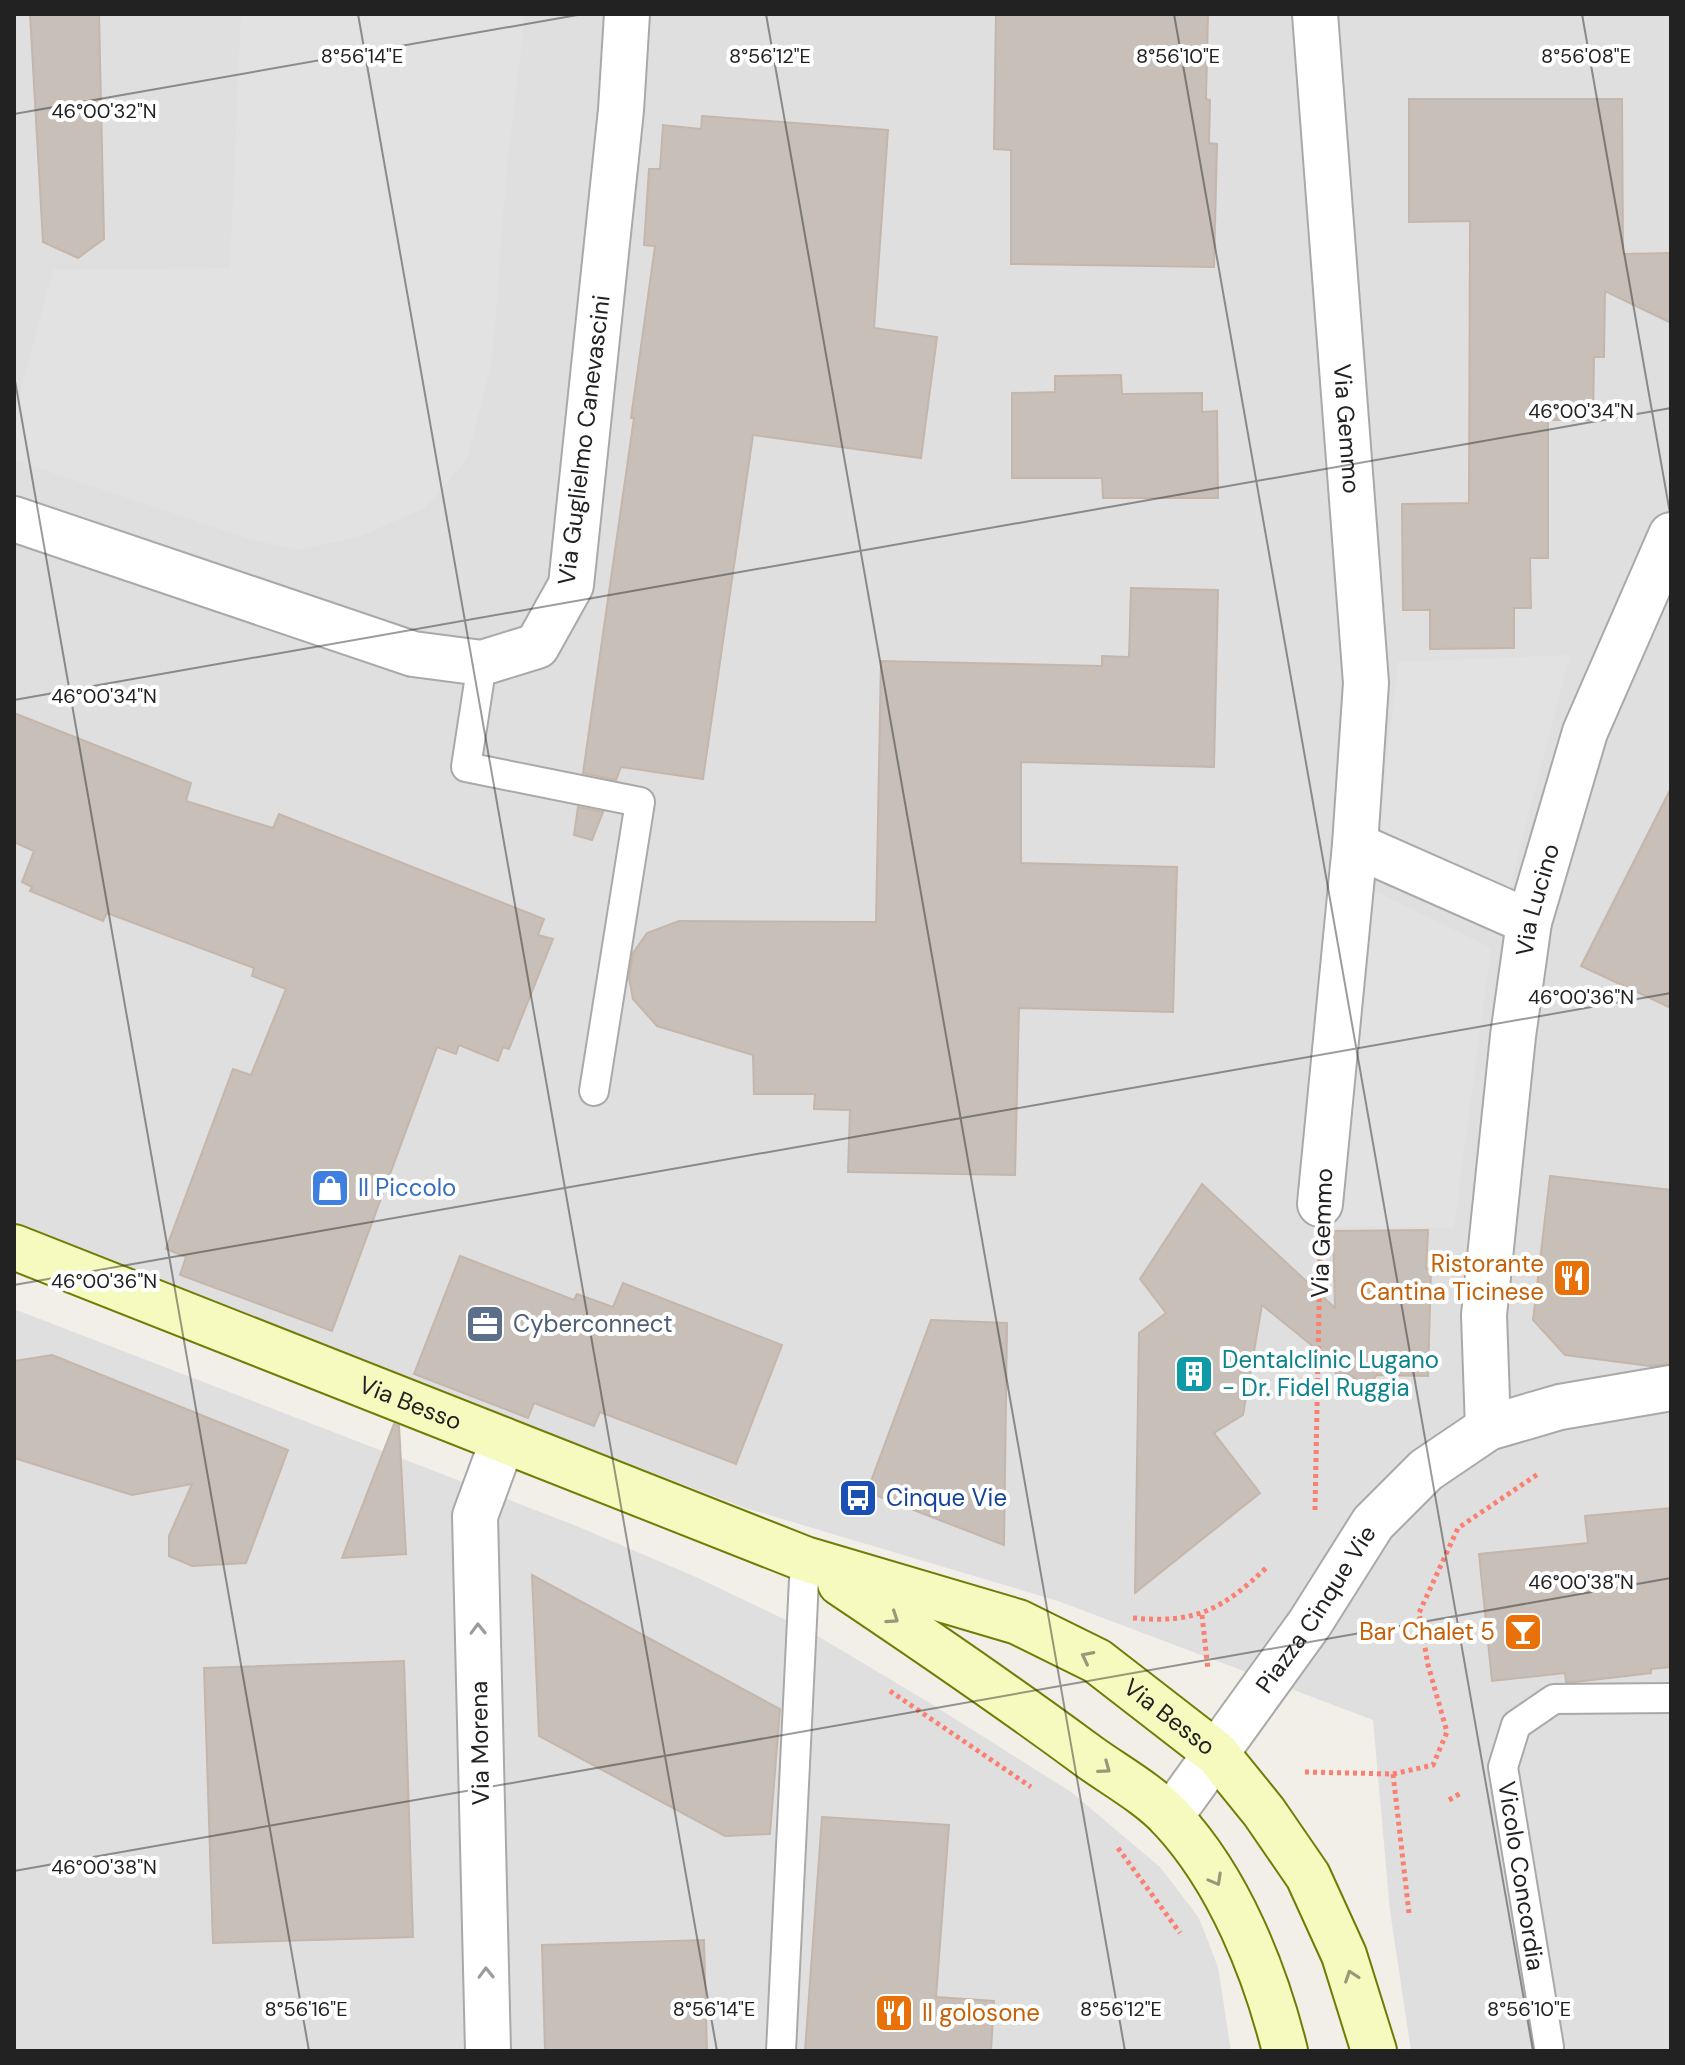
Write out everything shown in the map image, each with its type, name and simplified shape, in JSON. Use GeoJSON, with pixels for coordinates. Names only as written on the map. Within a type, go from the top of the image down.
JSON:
{"type":"FeatureCollection","features":[{"type":"Feature","properties":{"kind":"main road","name":"Via Besso"},"geometry":{"type":"LineString","coordinates":[[14,1247],[805,1559],[1018,1622],[1097,1661],[1217,1754],[1264,1812],[1308,1876],[1344,1955],[1374,2051]]}},
{"type":"Feature","properties":{"kind":"main road","name":"Via Besso"},"geometry":{"type":"LineString","coordinates":[[805,1559],[1020,1704],[1170,1817],[1213,1873],[1234,1915],[1260,1973],[1285,2051]]}},
{"type":"Feature","properties":{"kind":"street","name":"Via Guglielmo Canevascini"},"geometry":{"type":"LineString","coordinates":[[14,519],[413,654],[482,663],[537,646],[571,585],[621,110],[627,14]]}},
{"type":"Feature","properties":{"kind":"street","name":"Via Gemmo"},"geometry":{"type":"LineString","coordinates":[[1315,14],[1366,683],[1355,845],[1320,1204]]}},
{"type":"Feature","properties":{"kind":"street","name":"Via Lucino"},"geometry":{"type":"LineString","coordinates":[[1488,1428],[1484,1315],[1513,1036],[1529,922],[1585,732],[1671,535]]}},
{"type":"Feature","properties":{"kind":"street"},"geometry":{"type":"LineString","coordinates":[[1355,845],[1529,922]]}},
{"type":"Feature","properties":{"kind":"street","name":"Piazza Cinque Vie"},"geometry":{"type":"LineString","coordinates":[[1170,1817],[1310,1623],[1373,1523],[1426,1470],[1488,1428],[1560,1407],[1671,1388]]}},
{"type":"Feature","properties":{"kind":"street","name":"Via Morena"},"geometry":{"type":"LineString","coordinates":[[488,2051],[475,1516],[503,1440]]}},
{"type":"Feature","properties":{"kind":"lane"},"geometry":{"type":"LineString","coordinates":[[482,663],[466,767],[640,802],[594,1091]]}},
{"type":"Feature","properties":{"kind":"lane"},"geometry":{"type":"LineString","coordinates":[[781,2051],[805,1559]]}},
{"type":"Feature","properties":{"kind":"lane","name":"Vicolo Concordia"},"geometry":{"type":"LineString","coordinates":[[1549,2047],[1503,1767],[1516,1725],[1554,1699],[1671,1698]]}},
{"type":"Feature","properties":{"kind":"path","name":"Via Gemmo"},"geometry":{"type":"LineString","coordinates":[[1314,1522],[1320,1204]]}},
{"type":"Feature","properties":{"kind":"path"},"geometry":{"type":"LineString","coordinates":[[1409,1913],[1393,1774],[1433,1765],[1447,1732],[1428,1665],[1419,1613],[1458,1528],[1543,1470]]}},
{"type":"Feature","properties":{"kind":"path"},"geometry":{"type":"LineString","coordinates":[[1123,1617],[1165,1621],[1202,1615],[1238,1595],[1267,1567]]}},
{"type":"Feature","properties":{"kind":"path"},"geometry":{"type":"LineString","coordinates":[[890,1691],[1041,1794]]}},
{"type":"Feature","properties":{"kind":"path"},"geometry":{"type":"LineString","coordinates":[[1116,1845],[1185,1941]]}},
{"type":"Feature","properties":{"kind":"shaded area"},"geometry":{"type":"Polygon","coordinates":[[[14,14],[1671,14],[1671,2051],[1411,2051],[1390,1911],[1373,1720],[1058,1601],[745,1508],[14,1229],[14,14]]]}},
{"type":"Feature","properties":{"kind":"shaded area"},"geometry":{"type":"Polygon","coordinates":[[[241,14],[525,14],[507,166],[492,362],[467,459],[425,508],[359,537],[298,550],[250,539],[14,460],[14,416],[53,270],[230,268],[241,14]]]}},
{"type":"Feature","properties":{"kind":"shaded area"},"geometry":{"type":"Polygon","coordinates":[[[1570,655],[1508,895],[1379,836],[1398,662],[1570,655]]]}},
{"type":"Feature","properties":{"kind":"shaded area"},"geometry":{"type":"Polygon","coordinates":[[[1373,890],[1491,948],[1454,1228],[1335,1226],[1373,890]]]}},
{"type":"Feature","properties":{"kind":"shaded area"},"geometry":{"type":"Polygon","coordinates":[[[14,1309],[574,1525],[696,1577],[811,1632],[933,1705],[1071,1792],[1160,1867],[1199,1918],[1218,1967],[1231,2051],[14,2051],[14,1309]]]}},
{"type":"Feature","properties":{"kind":"building"},"geometry":{"type":"Polygon","coordinates":[[[30,14],[99,14],[104,239],[78,258],[43,242],[30,14]]]}},
{"type":"Feature","properties":{"kind":"building"},"geometry":{"type":"Polygon","coordinates":[[[996,14],[1208,14],[1206,99],[1210,100],[1209,143],[1217,144],[1214,267],[1011,264],[1011,150],[994,149],[996,14]]]}},
{"type":"Feature","properties":{"kind":"building"},"geometry":{"type":"Polygon","coordinates":[[[1409,99],[1622,99],[1623,254],[1671,253],[1671,323],[1605,291],[1604,357],[1594,357],[1593,420],[1548,420],[1548,558],[1530,558],[1531,608],[1514,608],[1514,648],[1430,649],[1430,610],[1403,610],[1402,504],[1469,503],[1470,221],[1409,222],[1409,99]]]}},
{"type":"Feature","properties":{"kind":"building"},"geometry":{"type":"Polygon","coordinates":[[[702,116],[888,130],[874,328],[937,337],[921,458],[753,435],[703,779],[621,767],[616,780],[583,773],[634,418],[631,418],[655,246],[644,245],[649,169],[660,169],[663,125],[701,129],[702,116]]]}},
{"type":"Feature","properties":{"kind":"building"},"geometry":{"type":"Polygon","coordinates":[[[1121,375],[1122,394],[1202,393],[1202,412],[1217,411],[1218,498],[1103,498],[1102,478],[1012,478],[1012,393],[1055,392],[1055,376],[1121,375]]]}},
{"type":"Feature","properties":{"kind":"building"},"geometry":{"type":"Polygon","coordinates":[[[1131,588],[1218,590],[1214,767],[1021,762],[1021,863],[1177,867],[1173,1012],[1019,1008],[1015,1175],[848,1172],[850,1110],[814,1109],[815,1094],[754,1094],[753,1055],[657,1026],[633,999],[629,978],[633,953],[647,933],[679,921],[876,922],[881,661],[1102,666],[1102,656],[1129,657],[1131,588]]]}},
{"type":"Feature","properties":{"kind":"building"},"geometry":{"type":"Polygon","coordinates":[[[14,713],[191,783],[186,801],[273,828],[279,814],[544,919],[538,935],[553,939],[509,1049],[503,1047],[498,1061],[459,1045],[456,1054],[437,1047],[332,1331],[180,1275],[186,1257],[166,1249],[233,1069],[251,1075],[286,989],[252,976],[254,968],[107,913],[103,921],[30,891],[32,887],[22,882],[34,851],[14,842],[14,713]]]}},
{"type":"Feature","properties":{"kind":"building"},"geometry":{"type":"Polygon","coordinates":[[[1671,788],[1671,1008],[1581,966],[1671,788]]]}},
{"type":"Feature","properties":{"kind":"building"},"geometry":{"type":"Polygon","coordinates":[[[578,807],[603,812],[592,840],[574,835],[578,807]]]}},
{"type":"Feature","properties":{"kind":"building"},"geometry":{"type":"Polygon","coordinates":[[[1550,1176],[1671,1190],[1671,1364],[1650,1366],[1565,1355],[1533,1320],[1550,1176]]]}},
{"type":"Feature","properties":{"kind":"building","name":"Dentalclinic Lugano - Dr. Fidel Ruggia"},"geometry":{"type":"Polygon","coordinates":[[[1202,1184],[1335,1308],[1333,1231],[1428,1230],[1426,1269],[1431,1268],[1428,1376],[1377,1375],[1366,1388],[1349,1374],[1336,1374],[1336,1365],[1262,1305],[1243,1415],[1214,1433],[1260,1493],[1135,1593],[1139,1333],[1166,1313],[1140,1279],[1202,1184]]]}},
{"type":"Feature","properties":{"kind":"building"},"geometry":{"type":"Polygon","coordinates":[[[460,1256],[574,1300],[577,1294],[613,1307],[623,1283],[782,1345],[736,1464],[600,1412],[594,1426],[534,1403],[528,1418],[414,1374],[460,1256]]]}},
{"type":"Feature","properties":{"kind":"building"},"geometry":{"type":"Polygon","coordinates":[[[931,1320],[1007,1323],[1004,1545],[867,1492],[931,1320]]]}},
{"type":"Feature","properties":{"kind":"building"},"geometry":{"type":"Polygon","coordinates":[[[52,1355],[288,1450],[246,1563],[192,1566],[169,1556],[169,1536],[192,1484],[132,1495],[14,1458],[14,1361],[52,1355]]]}},
{"type":"Feature","properties":{"kind":"building"},"geometry":{"type":"Polygon","coordinates":[[[394,1424],[399,1426],[406,1554],[342,1558],[394,1424]]]}},
{"type":"Feature","properties":{"kind":"building"},"geometry":{"type":"Polygon","coordinates":[[[1671,1508],[1671,1667],[1651,1669],[1651,1673],[1575,1682],[1566,1682],[1565,1673],[1492,1681],[1479,1554],[1588,1543],[1585,1516],[1671,1508]]]}},
{"type":"Feature","properties":{"kind":"building"},"geometry":{"type":"Polygon","coordinates":[[[532,1575],[780,1709],[770,1834],[725,1836],[539,1736],[532,1575]]]}},
{"type":"Feature","properties":{"kind":"building"},"geometry":{"type":"Polygon","coordinates":[[[404,1661],[413,1937],[213,1943],[204,1668],[404,1661]]]}},
{"type":"Feature","properties":{"kind":"building"},"geometry":{"type":"Polygon","coordinates":[[[822,1817],[949,1825],[936,1997],[994,2001],[991,2051],[805,2051],[822,1817]]]}},
{"type":"Feature","properties":{"kind":"building"},"geometry":{"type":"Polygon","coordinates":[[[704,1940],[707,2051],[545,2051],[542,1945],[704,1940]]]}},
{"type":"Feature","properties":{"kind":"place","name":"Il Piccolo"},"geometry":{"type":"Point","coordinates":[330,1188]}},
{"type":"Feature","properties":{"kind":"place","name":"Ristorante Cantina Ticinese"},"geometry":{"type":"Point","coordinates":[1572,1278]}},
{"type":"Feature","properties":{"kind":"place","name":"Cyberconnect"},"geometry":{"type":"Point","coordinates":[485,1324]}},
{"type":"Feature","properties":{"kind":"place","name":"Dentalclinic Lugano - Dr. Fidel Ruggia"},"geometry":{"type":"Point","coordinates":[1194,1374]}},
{"type":"Feature","properties":{"kind":"place","name":"Cinque Vie"},"geometry":{"type":"Point","coordinates":[858,1498]}},
{"type":"Feature","properties":{"kind":"place","name":"Bar Chalet 5"},"geometry":{"type":"Point","coordinates":[1523,1632]}},
{"type":"Feature","properties":{"kind":"place","name":"Il golosone"},"geometry":{"type":"Point","coordinates":[894,2013]}}]}
